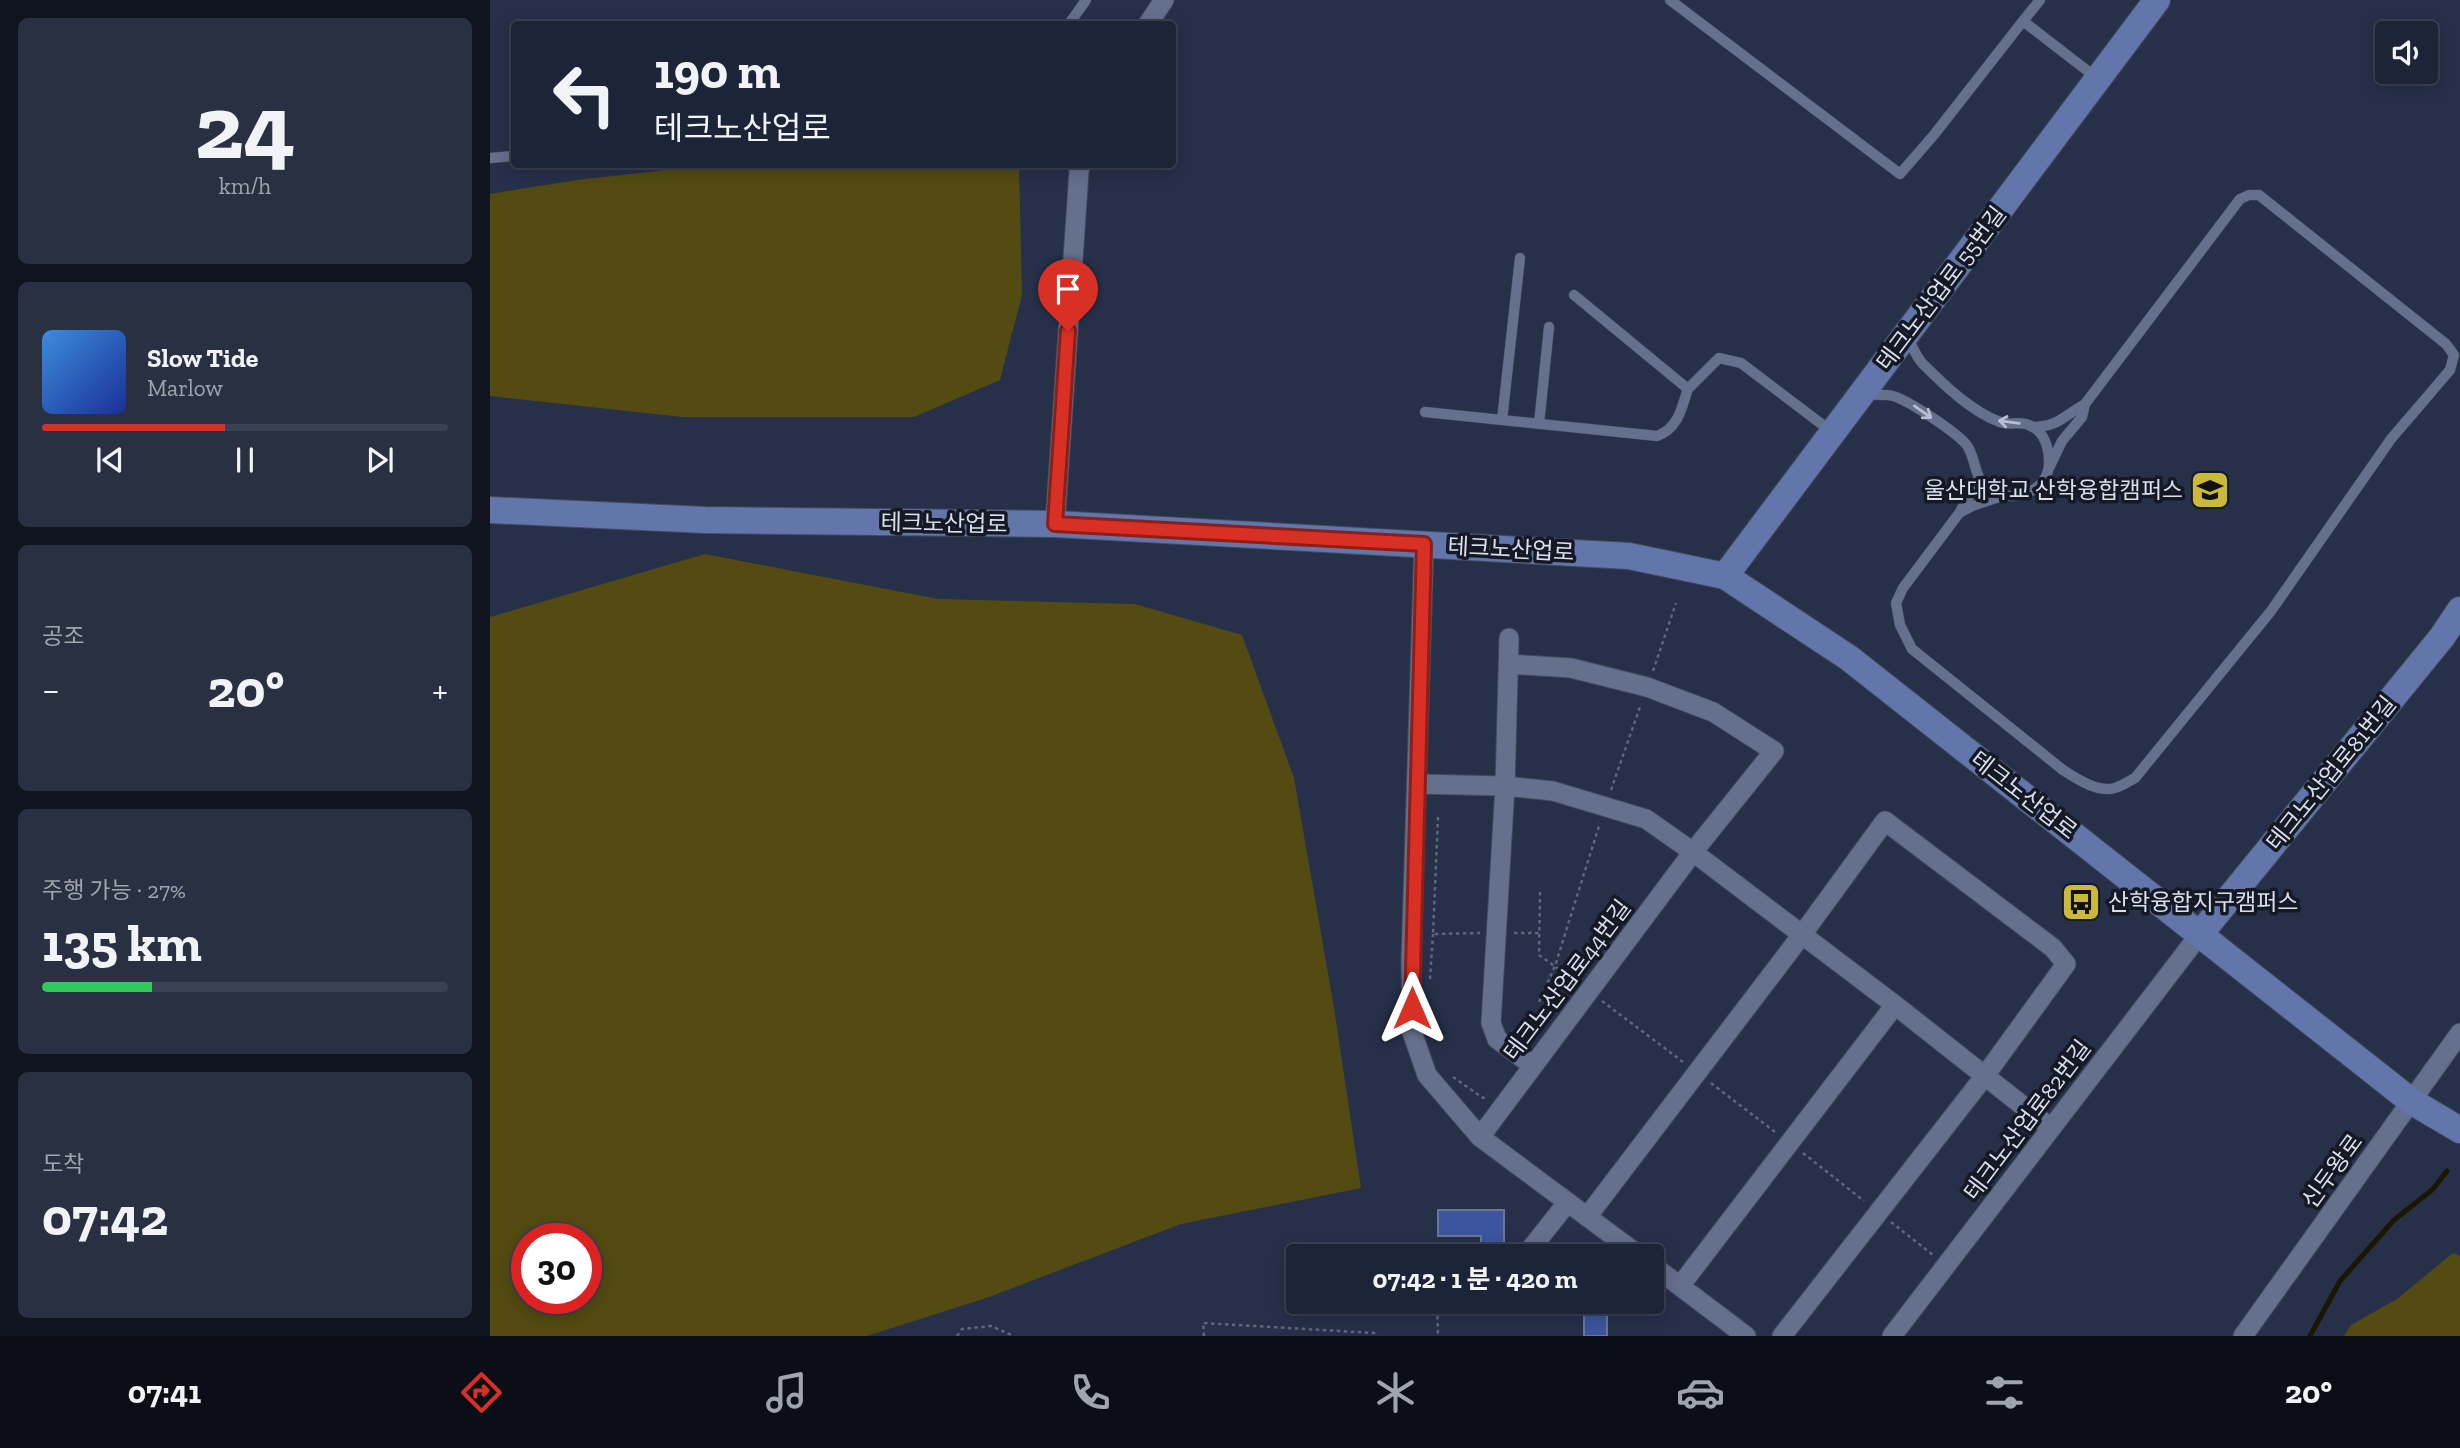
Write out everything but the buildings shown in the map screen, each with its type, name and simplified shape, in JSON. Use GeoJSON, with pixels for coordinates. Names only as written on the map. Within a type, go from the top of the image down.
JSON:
{"type":"FeatureCollection","features":[{"type":"Feature","properties":{"kind":"main road","name":"테크노산업로 55번길"},"geometry":{"type":"LineString","coordinates":[[1725,576],[2157,0]]}},
{"type":"Feature","properties":{"kind":"main road","name":"테크노산업로"},"geometry":{"type":"LineString","coordinates":[[490,510],[705,520],[1055,524],[1629,556],[1725,576],[1849,658],[2411,1101],[2460,1130]]}},
{"type":"Feature","properties":{"kind":"main road","name":"테크노산업로81번길"},"geometry":{"type":"LineString","coordinates":[[2200,934],[2442,637],[2460,610]]}},
{"type":"Feature","properties":{"kind":"street"},"geometry":{"type":"LineString","coordinates":[[1150,21],[1164,0]]}},
{"type":"Feature","properties":{"kind":"street"},"geometry":{"type":"LineString","coordinates":[[1055,524],[1081,168]]}},
{"type":"Feature","properties":{"kind":"street"},"geometry":{"type":"LineString","coordinates":[[1424,544],[1412,1032],[1427,1075],[1480,1137],[1624,1244]]}},
{"type":"Feature","properties":{"kind":"street"},"geometry":{"type":"LineString","coordinates":[[1509,638],[1505,786],[1492,1023],[1497,1039],[1533,1066]]}},
{"type":"Feature","properties":{"kind":"street"},"geometry":{"type":"LineString","coordinates":[[1508,664],[1571,668],[1647,687]]}},
{"type":"Feature","properties":{"kind":"street","name":"테크노산업로44번길"},"geometry":{"type":"LineString","coordinates":[[1480,1137],[1693,852],[1774,751],[1713,712],[1647,687]]}},
{"type":"Feature","properties":{"kind":"street"},"geometry":{"type":"LineString","coordinates":[[1417,784],[1553,790],[1646,819],[1895,1005],[2051,1128]]}},
{"type":"Feature","properties":{"kind":"street"},"geometry":{"type":"LineString","coordinates":[[1545,1244],[1697,1072],[1885,821],[2053,948],[2066,964],[1984,1077],[1782,1336]]}},
{"type":"Feature","properties":{"kind":"street","name":"테크노산업로82번길"},"geometry":{"type":"LineString","coordinates":[[1892,1336],[2200,934]]}},
{"type":"Feature","properties":{"kind":"street"},"geometry":{"type":"LineString","coordinates":[[1680,1286],[1895,1005]]}},
{"type":"Feature","properties":{"kind":"street","name":"신두왕로"},"geometry":{"type":"LineString","coordinates":[[2243,1336],[2460,1033]]}},
{"type":"Feature","properties":{"kind":"street"},"geometry":{"type":"LineString","coordinates":[[1537,1244],[1576,1209]]}},
{"type":"Feature","properties":{"kind":"street"},"geometry":{"type":"LineString","coordinates":[[1664,1274],[1746,1336]]}},
{"type":"Feature","properties":{"kind":"lane"},"geometry":{"type":"LineString","coordinates":[[1071,21],[1086,0]]}},
{"type":"Feature","properties":{"kind":"lane"},"geometry":{"type":"LineString","coordinates":[[1670,0],[1900,174],[2040,0]]}},
{"type":"Feature","properties":{"kind":"lane"},"geometry":{"type":"LineString","coordinates":[[2023,21],[2098,80]]}},
{"type":"Feature","properties":{"kind":"lane"},"geometry":{"type":"LineString","coordinates":[[490,158],[511,156]]}},
{"type":"Feature","properties":{"kind":"lane"},"geometry":{"type":"LineString","coordinates":[[1906,335],[1922,362],[1969,405],[2002,424],[2048,427],[2085,404],[2241,199],[2249,195],[2259,195],[2446,344],[2454,355],[2450,370],[2391,439],[2271,611],[2135,778],[2114,789],[2084,783],[2063,771],[1912,649],[1900,625],[1896,603],[1903,588],[1960,512],[1978,478]]}},
{"type":"Feature","properties":{"kind":"lane"},"geometry":{"type":"LineString","coordinates":[[1502,420],[1520,258]]}},
{"type":"Feature","properties":{"kind":"lane"},"geometry":{"type":"LineString","coordinates":[[1574,295],[1688,388]]}},
{"type":"Feature","properties":{"kind":"lane"},"geometry":{"type":"LineString","coordinates":[[1539,424],[1549,327]]}},
{"type":"Feature","properties":{"kind":"lane"},"geometry":{"type":"LineString","coordinates":[[1424,412],[1657,436],[1665,433],[1680,417],[1688,388],[1719,358],[1741,363],[1832,433]]}},
{"type":"Feature","properties":{"kind":"lane"},"geometry":{"type":"LineString","coordinates":[[1859,395],[1893,396],[1918,407],[1967,445],[1978,478],[1990,490],[2002,496]]}},
{"type":"Feature","properties":{"kind":"lane"},"geometry":{"type":"LineString","coordinates":[[1960,512],[2002,496],[2021,495],[2034,490],[2043,481],[2063,441],[2082,417],[2085,404]]}},
{"type":"Feature","properties":{"kind":"lane"},"geometry":{"type":"LineString","coordinates":[[2032,427],[2045,439],[2049,451],[2049,468]]}},
{"type":"Feature","properties":{"kind":"path"},"geometry":{"type":"LineString","coordinates":[[1539,1002],[1555,966],[1605,807],[1676,603]]}},
{"type":"Feature","properties":{"kind":"path"},"geometry":{"type":"LineString","coordinates":[[1430,984],[1438,817]]}},
{"type":"Feature","properties":{"kind":"path"},"geometry":{"type":"LineString","coordinates":[[1539,892],[1539,955],[1697,1072],[1946,1265]]}},
{"type":"Feature","properties":{"kind":"path"},"geometry":{"type":"LineString","coordinates":[[1433,934],[1486,933]]}},
{"type":"Feature","properties":{"kind":"path"},"geometry":{"type":"LineString","coordinates":[[1454,1077],[1483,1098],[1494,1090]]}},
{"type":"Feature","properties":{"kind":"path"},"geometry":{"type":"LineString","coordinates":[[1437,1314],[1438,1336]]}},
{"type":"Feature","properties":{"kind":"path"},"geometry":{"type":"LineString","coordinates":[[1204,1336],[1203,1323],[1374,1333],[1378,1336]]}},
{"type":"Feature","properties":{"kind":"path"},"geometry":{"type":"LineString","coordinates":[[957,1336],[962,1329],[991,1326],[1014,1336]]}},
{"type":"Feature","properties":{"kind":"shaded area"},"geometry":{"type":"Polygon","coordinates":[[[684,168],[1019,168],[1022,295],[1000,380],[914,417],[682,417],[490,396],[490,194],[577,180],[684,168]]]}},
{"type":"Feature","properties":{"kind":"shaded area"},"geometry":{"type":"Polygon","coordinates":[[[705,554],[938,599],[1135,604],[1242,635],[1294,778],[1334,1008],[1361,1188],[1181,1224],[989,1297],[867,1336],[490,1336],[490,617],[705,554]]]}},
{"type":"Feature","properties":{"kind":"shaded area"},"geometry":{"type":"Polygon","coordinates":[[[2453,1253],[2460,1256],[2460,1336],[2344,1336],[2351,1325],[2397,1299],[2453,1253]]]}},
{"type":"Feature","properties":{"kind":"waterway"},"geometry":{"type":"LineString","coordinates":[[2310,1336],[2340,1281],[2394,1220],[2432,1190],[2447,1171]]}},
{"type":"Feature","properties":{"kind":"place","name":"울산대학교 산학융합캠퍼스"},"geometry":{"type":"Point","coordinates":[2210,490]}},
{"type":"Feature","properties":{"kind":"place","name":"산학융합지구캠퍼스"},"geometry":{"type":"Point","coordinates":[2081,902]}},
{"type":"Feature","properties":{"kind":"route"},"geometry":{"type":"LineString","coordinates":[[1068,331],[1055,524],[1424,544],[1411,961],[1412,1008]]}}]}
